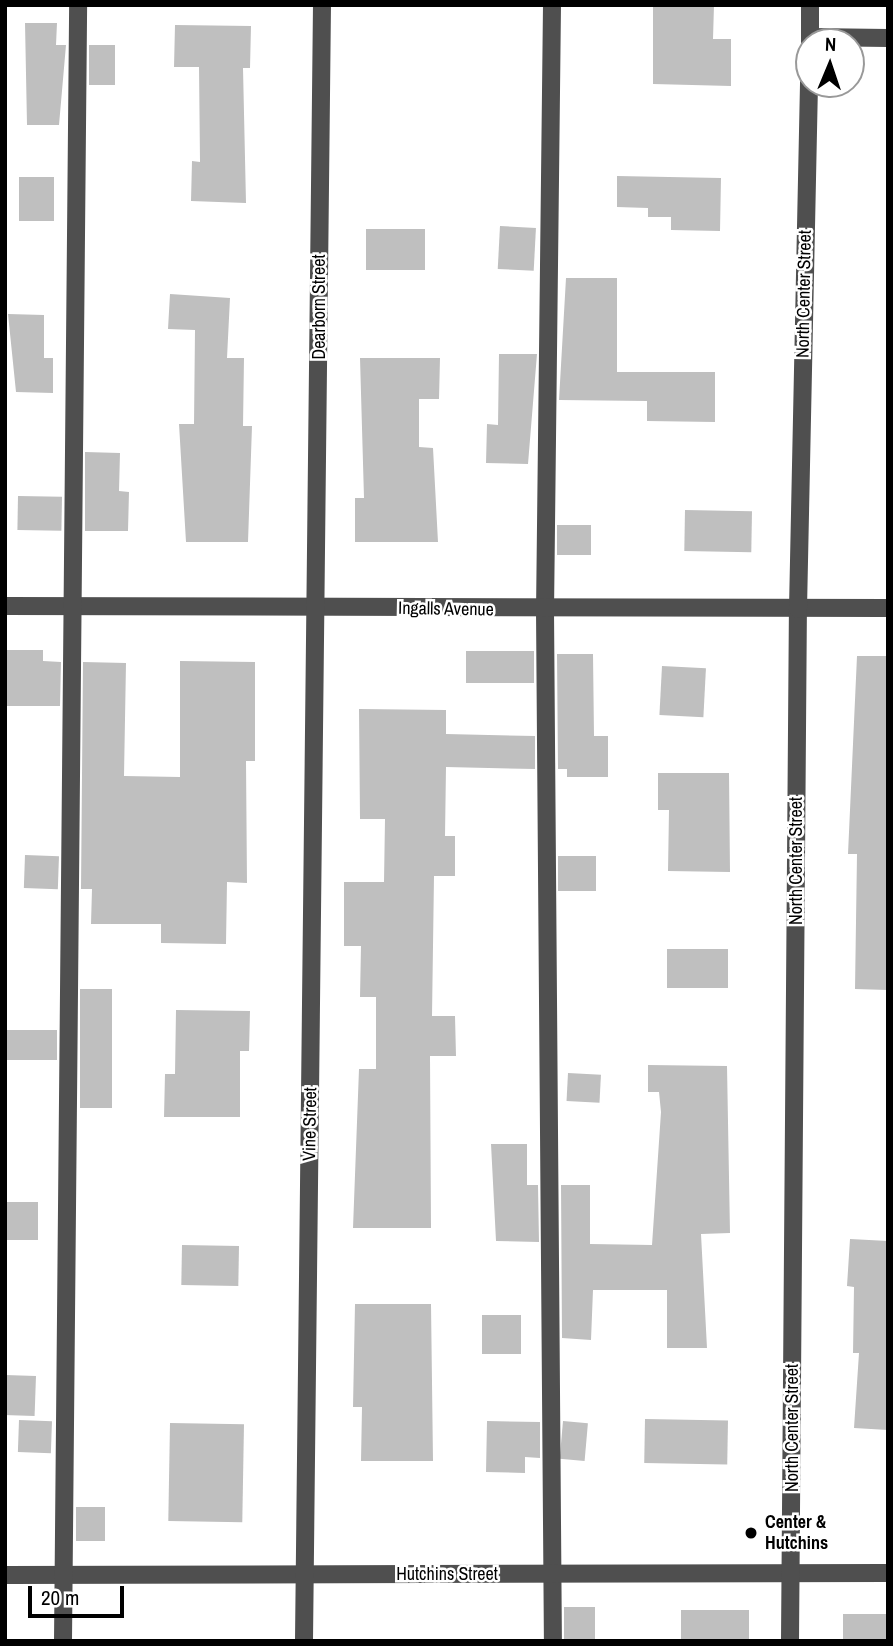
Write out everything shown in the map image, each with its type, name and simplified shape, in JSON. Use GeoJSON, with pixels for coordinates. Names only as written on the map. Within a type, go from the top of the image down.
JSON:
{"type":"FeatureCollection","features":[{"type":"Feature","properties":{"kind":"street"},"geometry":{"type":"LineString","coordinates":[[63,1641],[78,5]]}},
{"type":"Feature","properties":{"kind":"street","name":"Dearborn Street"},"geometry":{"type":"LineString","coordinates":[[317,608],[321,5]]}},
{"type":"Feature","properties":{"kind":"street"},"geometry":{"type":"LineString","coordinates":[[552,5],[545,610],[553,1641]]}},
{"type":"Feature","properties":{"kind":"street"},"geometry":{"type":"LineString","coordinates":[[810,5],[810,28]]}},
{"type":"Feature","properties":{"kind":"street"},"geometry":{"type":"LineString","coordinates":[[865,39],[888,38]]}},
{"type":"Feature","properties":{"kind":"street","name":"North Center Street"},"geometry":{"type":"LineString","coordinates":[[790,1641],[798,608],[809,98]]}},
{"type":"Feature","properties":{"kind":"street","name":"Ingalls Avenue"},"geometry":{"type":"LineString","coordinates":[[5,606],[545,610],[888,608]]}},
{"type":"Feature","properties":{"kind":"street","name":"Vine Street"},"geometry":{"type":"LineString","coordinates":[[304,1641],[317,608]]}},
{"type":"Feature","properties":{"kind":"street","name":"Hutchins Street"},"geometry":{"type":"LineString","coordinates":[[5,1575],[888,1573]]}},
{"type":"Feature","properties":{"kind":"building"},"geometry":{"type":"Polygon","coordinates":[[[653,5],[714,5],[713,39],[731,39],[731,86],[653,84],[653,5]]]}},
{"type":"Feature","properties":{"kind":"building"},"geometry":{"type":"Polygon","coordinates":[[[25,23],[57,23],[56,45],[66,45],[59,125],[27,125],[25,23]]]}},
{"type":"Feature","properties":{"kind":"building"},"geometry":{"type":"Polygon","coordinates":[[[175,25],[251,26],[250,68],[243,68],[246,203],[191,201],[192,161],[200,162],[199,67],[174,67],[175,25]]]}},
{"type":"Feature","properties":{"kind":"building"},"geometry":{"type":"Polygon","coordinates":[[[89,45],[115,45],[115,85],[89,85],[89,45]]]}},
{"type":"Feature","properties":{"kind":"building"},"geometry":{"type":"Polygon","coordinates":[[[617,176],[721,178],[720,231],[671,230],[671,217],[648,217],[648,208],[617,207],[617,176]]]}},
{"type":"Feature","properties":{"kind":"building"},"geometry":{"type":"Polygon","coordinates":[[[19,177],[54,177],[54,221],[19,221],[19,177]]]}},
{"type":"Feature","properties":{"kind":"building"},"geometry":{"type":"Polygon","coordinates":[[[500,226],[536,228],[534,271],[498,269],[500,226]]]}},
{"type":"Feature","properties":{"kind":"building"},"geometry":{"type":"Polygon","coordinates":[[[366,229],[425,229],[425,270],[366,270],[366,229]]]}},
{"type":"Feature","properties":{"kind":"building"},"geometry":{"type":"Polygon","coordinates":[[[566,278],[617,278],[617,372],[715,372],[715,422],[647,421],[647,401],[559,400],[566,278]]]}},
{"type":"Feature","properties":{"kind":"building"},"geometry":{"type":"Polygon","coordinates":[[[170,294],[230,298],[227,358],[244,358],[243,426],[252,426],[248,542],[186,542],[179,424],[194,424],[195,330],[168,329],[170,294]]]}},
{"type":"Feature","properties":{"kind":"building"},"geometry":{"type":"Polygon","coordinates":[[[8,314],[44,315],[44,358],[53,358],[53,393],[16,392],[8,314]]]}},
{"type":"Feature","properties":{"kind":"building"},"geometry":{"type":"Polygon","coordinates":[[[499,354],[537,354],[528,464],[486,463],[487,424],[498,425],[499,354]]]}},
{"type":"Feature","properties":{"kind":"building"},"geometry":{"type":"Polygon","coordinates":[[[360,358],[440,358],[439,399],[419,399],[419,447],[433,448],[438,542],[355,542],[355,498],[364,498],[360,358]]]}},
{"type":"Feature","properties":{"kind":"building"},"geometry":{"type":"Polygon","coordinates":[[[85,452],[120,453],[119,491],[129,492],[128,531],[85,531],[85,452]]]}},
{"type":"Feature","properties":{"kind":"building"},"geometry":{"type":"Polygon","coordinates":[[[18,496],[62,497],[61,531],[17,530],[18,496]]]}},
{"type":"Feature","properties":{"kind":"building"},"geometry":{"type":"Polygon","coordinates":[[[685,510],[752,511],[751,552],[684,551],[685,510]]]}},
{"type":"Feature","properties":{"kind":"building"},"geometry":{"type":"Polygon","coordinates":[[[557,525],[591,525],[591,555],[557,555],[557,525]]]}},
{"type":"Feature","properties":{"kind":"building"},"geometry":{"type":"Polygon","coordinates":[[[5,650],[43,650],[43,661],[61,662],[60,706],[5,706],[5,650]]]}},
{"type":"Feature","properties":{"kind":"building"},"geometry":{"type":"Polygon","coordinates":[[[466,651],[534,651],[534,683],[466,683],[466,651]]]}},
{"type":"Feature","properties":{"kind":"building"},"geometry":{"type":"Polygon","coordinates":[[[557,654],[593,654],[594,736],[608,736],[608,777],[567,777],[567,769],[558,769],[557,654]]]}},
{"type":"Feature","properties":{"kind":"building"},"geometry":{"type":"Polygon","coordinates":[[[857,656],[888,656],[888,990],[855,989],[857,854],[848,854],[857,656]]]}},
{"type":"Feature","properties":{"kind":"building"},"geometry":{"type":"Polygon","coordinates":[[[180,661],[255,662],[255,761],[246,761],[247,883],[227,882],[226,944],[161,943],[161,924],[91,924],[92,889],[81,889],[83,662],[126,663],[124,776],[180,777],[180,661]]]}},
{"type":"Feature","properties":{"kind":"building"},"geometry":{"type":"Polygon","coordinates":[[[662,666],[706,668],[703,717],[659,715],[662,666]]]}},
{"type":"Feature","properties":{"kind":"building"},"geometry":{"type":"Polygon","coordinates":[[[359,709],[446,710],[446,734],[535,736],[535,769],[446,767],[445,836],[455,836],[455,876],[434,876],[432,1016],[455,1016],[456,1056],[430,1056],[431,1228],[353,1228],[359,1069],[376,1069],[376,997],[360,997],[361,946],[344,946],[344,882],[384,882],[385,819],[360,819],[359,709]]]}},
{"type":"Feature","properties":{"kind":"building"},"geometry":{"type":"Polygon","coordinates":[[[658,773],[729,773],[730,872],[668,871],[669,810],[658,810],[658,773]]]}},
{"type":"Feature","properties":{"kind":"building"},"geometry":{"type":"Polygon","coordinates":[[[25,855],[59,856],[58,889],[24,888],[25,855]]]}},
{"type":"Feature","properties":{"kind":"building"},"geometry":{"type":"Polygon","coordinates":[[[558,856],[596,856],[596,891],[558,891],[558,856]]]}},
{"type":"Feature","properties":{"kind":"building"},"geometry":{"type":"Polygon","coordinates":[[[667,949],[728,949],[728,988],[667,988],[667,949]]]}},
{"type":"Feature","properties":{"kind":"building"},"geometry":{"type":"Polygon","coordinates":[[[80,989],[112,989],[112,1108],[80,1108],[80,989]]]}},
{"type":"Feature","properties":{"kind":"building"},"geometry":{"type":"Polygon","coordinates":[[[176,1010],[250,1011],[249,1051],[240,1051],[240,1117],[164,1117],[165,1074],[175,1074],[176,1010]]]}},
{"type":"Feature","properties":{"kind":"building"},"geometry":{"type":"Polygon","coordinates":[[[6,1030],[57,1030],[57,1060],[6,1060],[6,1030]]]}},
{"type":"Feature","properties":{"kind":"building"},"geometry":{"type":"Polygon","coordinates":[[[648,1065],[727,1066],[730,1233],[701,1234],[707,1348],[667,1348],[667,1290],[593,1290],[591,1340],[562,1338],[561,1185],[590,1185],[590,1244],[652,1245],[661,1112],[659,1092],[648,1092],[648,1065]]]}},
{"type":"Feature","properties":{"kind":"building"},"geometry":{"type":"Polygon","coordinates":[[[568,1073],[601,1075],[599,1103],[567,1101],[568,1073]]]}},
{"type":"Feature","properties":{"kind":"building"},"geometry":{"type":"Polygon","coordinates":[[[491,1144],[527,1144],[527,1185],[538,1185],[539,1242],[496,1241],[491,1144]]]}},
{"type":"Feature","properties":{"kind":"building"},"geometry":{"type":"Polygon","coordinates":[[[5,1202],[38,1202],[38,1240],[5,1240],[5,1202]]]}},
{"type":"Feature","properties":{"kind":"building"},"geometry":{"type":"Polygon","coordinates":[[[850,1239],[888,1241],[888,1430],[854,1428],[859,1353],[853,1353],[854,1287],[847,1286],[850,1239]]]}},
{"type":"Feature","properties":{"kind":"building"},"geometry":{"type":"Polygon","coordinates":[[[182,1245],[239,1246],[238,1286],[181,1285],[182,1245]]]}},
{"type":"Feature","properties":{"kind":"building"},"geometry":{"type":"Polygon","coordinates":[[[355,1304],[431,1304],[433,1461],[361,1461],[362,1407],[353,1407],[355,1304]]]}},
{"type":"Feature","properties":{"kind":"building"},"geometry":{"type":"Polygon","coordinates":[[[482,1315],[521,1315],[521,1354],[482,1354],[482,1315]]]}},
{"type":"Feature","properties":{"kind":"building"},"geometry":{"type":"Polygon","coordinates":[[[5,1375],[36,1376],[35,1416],[5,1415],[5,1375]]]}},
{"type":"Feature","properties":{"kind":"building"},"geometry":{"type":"Polygon","coordinates":[[[645,1419],[728,1420],[727,1464],[644,1463],[645,1419]]]}},
{"type":"Feature","properties":{"kind":"building"},"geometry":{"type":"Polygon","coordinates":[[[19,1420],[52,1421],[51,1453],[18,1452],[19,1420]]]}},
{"type":"Feature","properties":{"kind":"building"},"geometry":{"type":"Polygon","coordinates":[[[487,1421],[540,1422],[540,1458],[525,1457],[525,1473],[486,1472],[487,1421]]]}},
{"type":"Feature","properties":{"kind":"building"},"geometry":{"type":"Polygon","coordinates":[[[563,1421],[588,1423],[585,1461],[560,1459],[563,1421]]]}},
{"type":"Feature","properties":{"kind":"building"},"geometry":{"type":"Polygon","coordinates":[[[170,1423],[244,1424],[242,1522],[168,1521],[170,1423]]]}},
{"type":"Feature","properties":{"kind":"building"},"geometry":{"type":"Polygon","coordinates":[[[76,1507],[105,1507],[105,1541],[76,1541],[76,1507]]]}},
{"type":"Feature","properties":{"kind":"building"},"geometry":{"type":"Polygon","coordinates":[[[564,1607],[595,1607],[595,1641],[564,1641],[564,1607]]]}},
{"type":"Feature","properties":{"kind":"building"},"geometry":{"type":"Polygon","coordinates":[[[681,1610],[749,1610],[749,1641],[681,1641],[681,1610]]]}},
{"type":"Feature","properties":{"kind":"building"},"geometry":{"type":"Polygon","coordinates":[[[843,1614],[888,1614],[888,1641],[843,1641],[843,1614]]]}},
{"type":"Feature","properties":{"kind":"place","name":"Center & Hutchins"},"geometry":{"type":"Point","coordinates":[751,1533]}}]}
